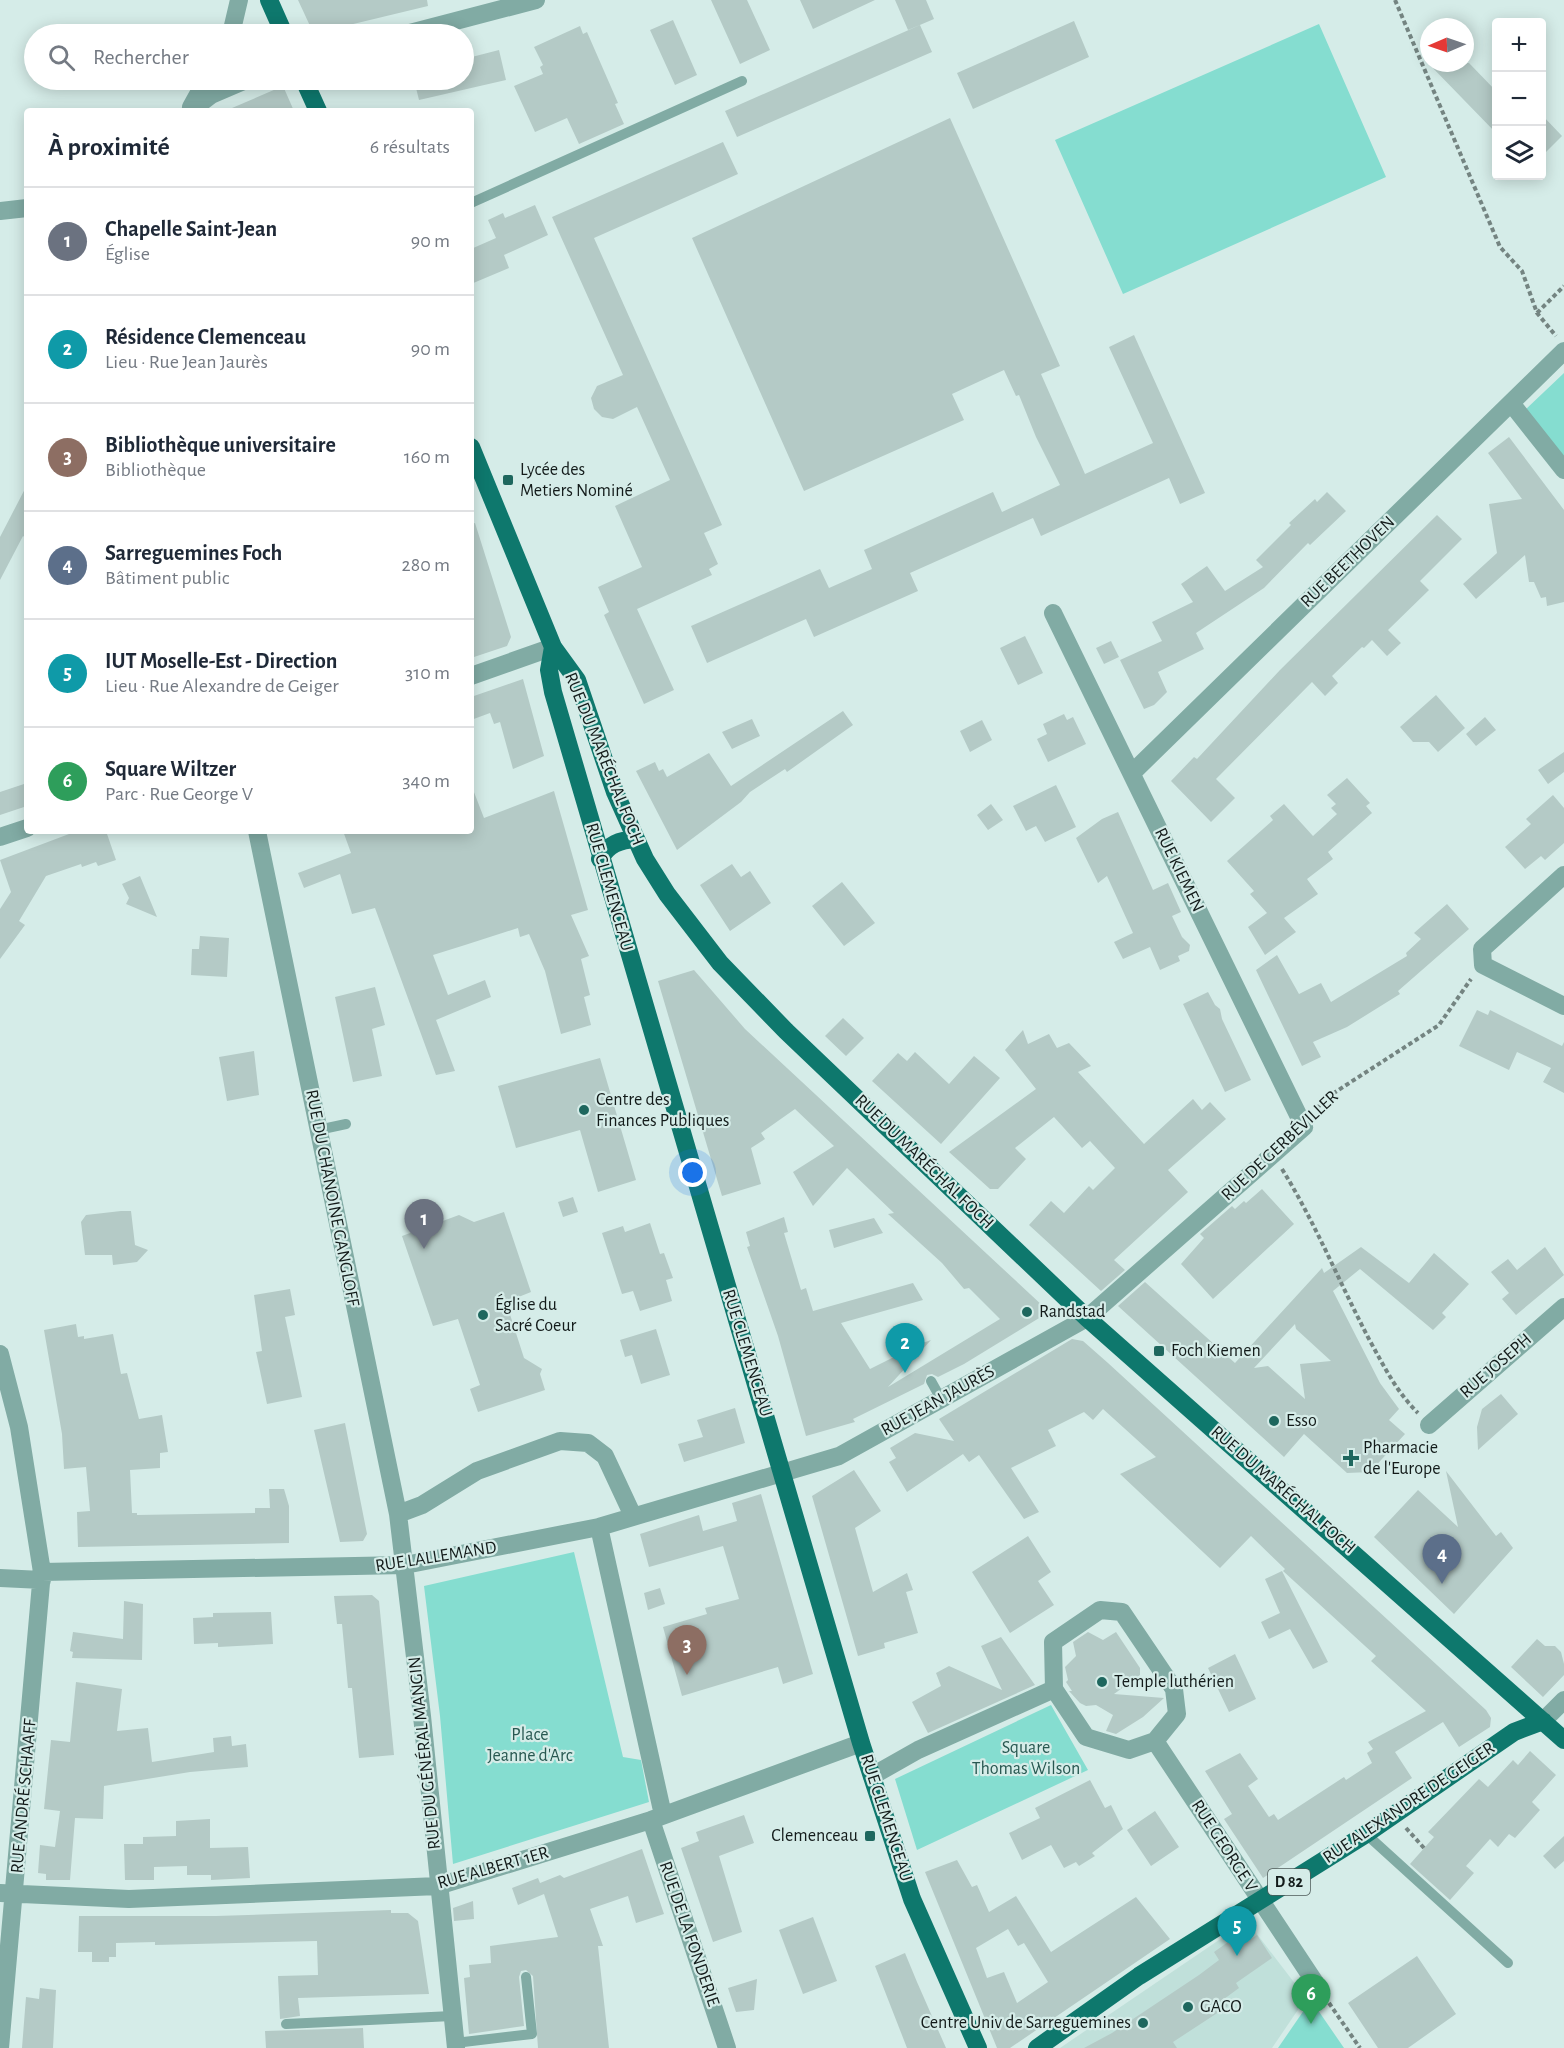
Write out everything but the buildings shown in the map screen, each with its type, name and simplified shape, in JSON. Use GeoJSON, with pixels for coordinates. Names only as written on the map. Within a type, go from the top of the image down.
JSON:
{"type":"FeatureCollection","features":[{"type":"Feature","properties":{"kind":"main road"},"geometry":{"type":"LineString","coordinates":[[269,0],[280,24]]}},
{"type":"Feature","properties":{"kind":"main road"},"geometry":{"type":"LineString","coordinates":[[309,90],[317,108]]}},
{"type":"Feature","properties":{"kind":"main road","name":"RUE DU MARÉCHAL FOCH"},"geometry":{"type":"LineString","coordinates":[[474,454],[553,647],[577,680],[615,792],[645,859],[667,894],[720,963],[786,1030],[1087,1318],[1564,1740]]}},
{"type":"Feature","properties":{"kind":"main road","name":"RUE CLEMENCEAU"},"geometry":{"type":"LineString","coordinates":[[553,647],[549,670],[553,692],[600,859],[861,1743],[912,1899],[978,2048]]}},
{"type":"Feature","properties":{"kind":"main road"},"geometry":{"type":"LineString","coordinates":[[585,803],[600,794],[615,792]]}},
{"type":"Feature","properties":{"kind":"main road"},"geometry":{"type":"LineString","coordinates":[[600,859],[604,852],[621,840],[636,840]]}},
{"type":"Feature","properties":{"kind":"main road","name":"RUE ALEXANDRE DE GEIGER"},"geometry":{"type":"LineString","coordinates":[[1037,2048],[1139,1976],[1366,1834],[1514,1732],[1542,1721]]}},
{"type":"Feature","properties":{"kind":"street"},"geometry":{"type":"LineString","coordinates":[[233,24],[239,0]]}},
{"type":"Feature","properties":{"kind":"street"},"geometry":{"type":"LineString","coordinates":[[444,24],[536,0]]}},
{"type":"Feature","properties":{"kind":"street"},"geometry":{"type":"LineString","coordinates":[[192,108],[201,90]]}},
{"type":"Feature","properties":{"kind":"street"},"geometry":{"type":"LineString","coordinates":[[194,108],[211,95],[223,90]]}},
{"type":"Feature","properties":{"kind":"street"},"geometry":{"type":"LineString","coordinates":[[0,211],[24,208]]}},
{"type":"Feature","properties":{"kind":"street","name":"RUE BEETHOVEN"},"geometry":{"type":"LineString","coordinates":[[1132,773],[1510,403],[1561,344]]}},
{"type":"Feature","properties":{"kind":"street"},"geometry":{"type":"LineString","coordinates":[[1510,403],[1564,470]]}},
{"type":"Feature","properties":{"kind":"street","name":"RUE KIEMEN"},"geometry":{"type":"LineString","coordinates":[[1053,613],[1304,1126]]}},
{"type":"Feature","properties":{"kind":"street"},"geometry":{"type":"LineString","coordinates":[[474,675],[553,647]]}},
{"type":"Feature","properties":{"kind":"street"},"geometry":{"type":"LineString","coordinates":[[0,837],[24,829]]}},
{"type":"Feature","properties":{"kind":"street","name":"RUE DU CHANOINE GANGLOFF"},"geometry":{"type":"LineString","coordinates":[[258,834],[398,1514],[405,1565]]}},
{"type":"Feature","properties":{"kind":"street"},"geometry":{"type":"LineString","coordinates":[[1564,875],[1482,949],[1483,964],[1564,1006]]}},
{"type":"Feature","properties":{"kind":"street","name":"RUE DE GERBÉVILLER"},"geometry":{"type":"LineString","coordinates":[[1087,1318],[1274,1155],[1304,1126]]}},
{"type":"Feature","properties":{"kind":"street","name":"RUE JOSEPH"},"geometry":{"type":"LineString","coordinates":[[1429,1425],[1564,1307]]}},
{"type":"Feature","properties":{"kind":"street","name":"RUE JEAN JAURÈS"},"geometry":{"type":"LineString","coordinates":[[783,1473],[839,1456],[1087,1318]]}},
{"type":"Feature","properties":{"kind":"street","name":"RUE ANDRÉ SCHAAFF"},"geometry":{"type":"LineString","coordinates":[[0,1354],[19,1427],[42,1576],[8,1894],[0,2048]]}},
{"type":"Feature","properties":{"kind":"street"},"geometry":{"type":"LineString","coordinates":[[398,1514],[422,1505],[477,1471],[560,1441],[588,1443],[605,1456],[633,1516]]}},
{"type":"Feature","properties":{"kind":"street","name":"RUE LALLEMAND"},"geometry":{"type":"LineString","coordinates":[[42,1576],[405,1565],[599,1527],[783,1473]]}},
{"type":"Feature","properties":{"kind":"street"},"geometry":{"type":"LineString","coordinates":[[599,1527],[657,1818]]}},
{"type":"Feature","properties":{"kind":"street","name":"RUE DU GÉNÉRAL MANGIN"},"geometry":{"type":"LineString","coordinates":[[405,1565],[456,2046]]}},
{"type":"Feature","properties":{"kind":"street"},"geometry":{"type":"LineString","coordinates":[[0,1578],[42,1576]]}},
{"type":"Feature","properties":{"kind":"street"},"geometry":{"type":"LineString","coordinates":[[1100,1610],[1122,1612],[1174,1689],[1178,1714],[1155,1741],[1129,1750],[1086,1737],[1054,1689],[1053,1641],[1100,1610]]}},
{"type":"Feature","properties":{"kind":"street"},"geometry":{"type":"LineString","coordinates":[[872,1776],[918,1750],[1054,1689]]}},
{"type":"Feature","properties":{"kind":"street"},"geometry":{"type":"LineString","coordinates":[[1542,1721],[1564,1700]]}},
{"type":"Feature","properties":{"kind":"street","name":"RUE GEORGE V"},"geometry":{"type":"LineString","coordinates":[[1155,1741],[1320,1990]]}},
{"type":"Feature","properties":{"kind":"street","name":"RUE ALBERT 1ER"},"geometry":{"type":"LineString","coordinates":[[8,1894],[129,1899],[438,1886],[657,1818],[861,1743]]}},
{"type":"Feature","properties":{"kind":"street","name":"RUE DE LA FONDERIE"},"geometry":{"type":"LineString","coordinates":[[657,1818],[727,2048]]}},
{"type":"Feature","properties":{"kind":"lane"},"geometry":{"type":"LineString","coordinates":[[474,202],[742,81]]}},
{"type":"Feature","properties":{"kind":"lane"},"geometry":{"type":"LineString","coordinates":[[318,1130],[346,1124]]}},
{"type":"Feature","properties":{"kind":"lane"},"geometry":{"type":"LineString","coordinates":[[904,1332],[913,1347]]}},
{"type":"Feature","properties":{"kind":"lane"},"geometry":{"type":"LineString","coordinates":[[931,1381],[940,1399]]}},
{"type":"Feature","properties":{"kind":"lane"},"geometry":{"type":"LineString","coordinates":[[1366,1834],[1508,1963]]}},
{"type":"Feature","properties":{"kind":"lane"},"geometry":{"type":"LineString","coordinates":[[456,2046],[532,2034],[526,1977]]}},
{"type":"Feature","properties":{"kind":"lane"},"geometry":{"type":"LineString","coordinates":[[285,2024],[452,2016]]}},
{"type":"Feature","properties":{"kind":"path"},"geometry":{"type":"LineString","coordinates":[[1395,0],[1500,247],[1522,271],[1537,313],[1561,344]]}},
{"type":"Feature","properties":{"kind":"path"},"geometry":{"type":"LineString","coordinates":[[1537,313],[1564,286]]}},
{"type":"Feature","properties":{"kind":"path","name":"RUE DE GERBÉVILLER"},"geometry":{"type":"LineString","coordinates":[[1304,1126],[1323,1100],[1439,1025],[1483,964]]}},
{"type":"Feature","properties":{"kind":"path"},"geometry":{"type":"LineString","coordinates":[[1274,1155],[1303,1204],[1353,1310],[1398,1393],[1429,1425]]}},
{"type":"Feature","properties":{"kind":"path"},"geometry":{"type":"LineString","coordinates":[[1393,1815],[1424,1848]]}},
{"type":"Feature","properties":{"kind":"path"},"geometry":{"type":"LineString","coordinates":[[1320,1990],[1360,2048]]}},
{"type":"Feature","properties":{"kind":"shaded area"},"geometry":{"type":"Polygon","coordinates":[[[1247,1921],[1306,1998],[1272,2048],[1060,2048],[1247,1921]]]}},
{"type":"Feature","properties":{"kind":"green space"},"geometry":{"type":"Polygon","coordinates":[[[1319,24],[1386,177],[1123,294],[1055,140],[1319,24]]]}},
{"type":"Feature","properties":{"kind":"green space"},"geometry":{"type":"Polygon","coordinates":[[[1564,373],[1564,458],[1525,410],[1564,373]]]}},
{"type":"Feature","properties":{"kind":"green space","name":"Place Jeanne d'Arc"},"geometry":{"type":"Polygon","coordinates":[[[574,1552],[623,1757],[641,1760],[649,1802],[453,1864],[440,1716],[424,1586],[574,1552]]]}},
{"type":"Feature","properties":{"kind":"green space","name":"Square Thomas Wilson"},"geometry":{"type":"Polygon","coordinates":[[[1051,1705],[1088,1770],[917,1850],[895,1779],[1051,1705]]]}},
{"type":"Feature","properties":{"kind":"green space"},"geometry":{"type":"Polygon","coordinates":[[[1311,2000],[1344,2048],[1278,2048],[1311,2000]]]}},
{"type":"Feature","properties":{"kind":"place","name":"Lycée des Metiers Nominé"},"geometry":{"type":"Point","coordinates":[508,480]}},
{"type":"Feature","properties":{"kind":"place","name":"Centre des Finances Publiques"},"geometry":{"type":"Point","coordinates":[584,1110]}},
{"type":"Feature","properties":{"kind":"place","name":"Chapelle Saint-Jean"},"geometry":{"type":"Point","coordinates":[424,1249]}},
{"type":"Feature","properties":{"kind":"place","name":"Randstad"},"geometry":{"type":"Point","coordinates":[1027,1312]}},
{"type":"Feature","properties":{"kind":"place","name":"Église du Sacré Coeur"},"geometry":{"type":"Point","coordinates":[483,1315]}},
{"type":"Feature","properties":{"kind":"place","name":"Foch Kiemen"},"geometry":{"type":"Point","coordinates":[1159,1351]}},
{"type":"Feature","properties":{"kind":"place","name":"Résidence Clemenceau"},"geometry":{"type":"Point","coordinates":[905,1373]}},
{"type":"Feature","properties":{"kind":"place","name":"Esso"},"geometry":{"type":"Point","coordinates":[1274,1421]}},
{"type":"Feature","properties":{"kind":"place","name":"Pharmacie de l'Europe"},"geometry":{"type":"Point","coordinates":[1351,1458]}},
{"type":"Feature","properties":{"kind":"place","name":"Sarreguemines Foch"},"geometry":{"type":"Point","coordinates":[1442,1584]}},
{"type":"Feature","properties":{"kind":"place","name":"Bibliothèque universitaire"},"geometry":{"type":"Point","coordinates":[687,1675]}},
{"type":"Feature","properties":{"kind":"place","name":"Temple luthérien"},"geometry":{"type":"Point","coordinates":[1102,1682]}},
{"type":"Feature","properties":{"kind":"place","name":"Clemenceau"},"geometry":{"type":"Point","coordinates":[870,1836]}},
{"type":"Feature","properties":{"kind":"place","name":"IUT Moselle-Est - Direction"},"geometry":{"type":"Point","coordinates":[1237,1956]}},
{"type":"Feature","properties":{"kind":"place","name":"GACO"},"geometry":{"type":"Point","coordinates":[1188,2007]}},
{"type":"Feature","properties":{"kind":"place","name":"Centre Univ de Sarreguemines"},"geometry":{"type":"Point","coordinates":[1143,2023]}},
{"type":"Feature","properties":{"kind":"place","name":"Square Wiltzer"},"geometry":{"type":"Point","coordinates":[1311,2024]}}]}
